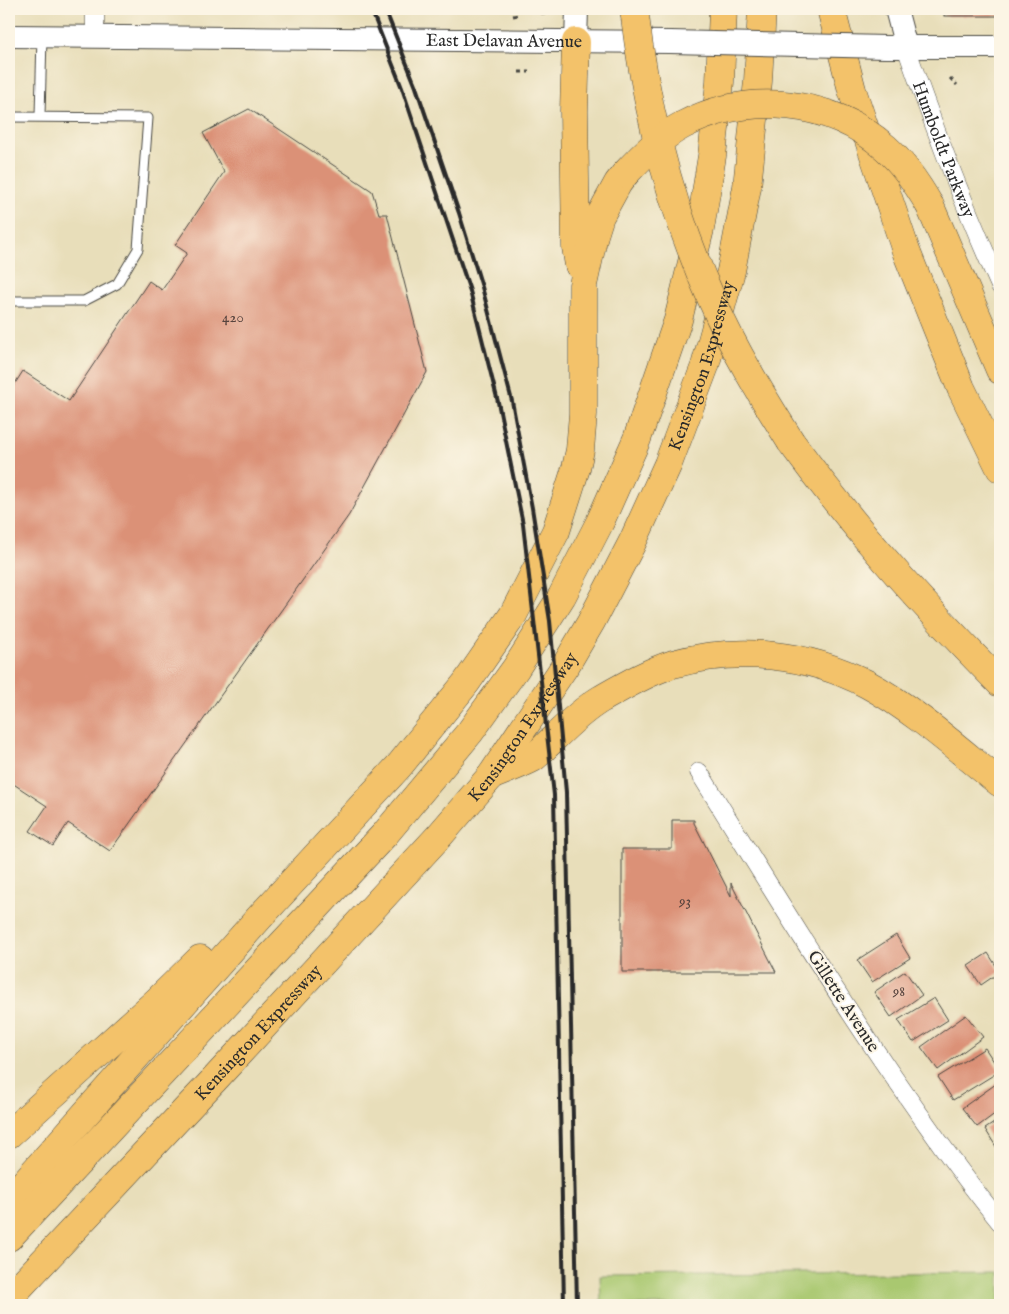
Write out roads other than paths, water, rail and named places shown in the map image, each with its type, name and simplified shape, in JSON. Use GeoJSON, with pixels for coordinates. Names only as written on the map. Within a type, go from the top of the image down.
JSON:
{"type":"FeatureCollection","features":[{"type":"Feature","properties":{"kind":"highway"},"geometry":{"type":"LineString","coordinates":[[634,9],[652,122],[671,193],[701,276],[730,338],[791,442],[832,496],[886,562],[1000,683]]}},
{"type":"Feature","properties":{"kind":"highway","name":"Kensington Expressway"},"geometry":{"type":"LineString","coordinates":[[9,1237],[385,834],[470,732],[516,668],[562,596],[600,522],[637,439],[678,320],[700,229],[712,156],[720,82],[723,9]]}},
{"type":"Feature","properties":{"kind":"highway","name":"Kensington Expressway"},"geometry":{"type":"LineString","coordinates":[[9,1298],[440,835],[491,776],[567,663],[614,579],[668,464],[705,366],[731,271],[747,187],[758,81],[762,9]]}},
{"type":"Feature","properties":{"kind":"highway"},"geometry":{"type":"LineString","coordinates":[[831,9],[852,90],[906,251],[961,388],[1000,468]]}},
{"type":"Feature","properties":{"kind":"highway"},"geometry":{"type":"LineString","coordinates":[[9,1200],[399,766],[466,683],[513,615],[556,531],[580,450],[583,414],[583,285],[576,247],[574,111],[576,42]]}},
{"type":"Feature","properties":{"kind":"highway"},"geometry":{"type":"LineString","coordinates":[[583,285],[600,216],[625,174],[644,153],[662,138],[682,125],[727,108],[750,104],[798,106],[822,112],[845,121],[866,133],[886,148],[903,165],[918,185],[930,206],[1000,370]]}},
{"type":"Feature","properties":{"kind":"highway"},"geometry":{"type":"LineString","coordinates":[[491,776],[534,757],[575,718],[598,700],[634,680],[671,665],[711,655],[750,654],[792,657],[830,667],[868,684],[934,730],[1000,783]]}},
{"type":"Feature","properties":{"kind":"highway"},"geometry":{"type":"LineString","coordinates":[[9,1134],[156,1002],[250,907],[290,886]]}},
{"type":"Feature","properties":{"kind":"street"},"geometry":{"type":"LineString","coordinates":[[94,37],[95,9]]}},
{"type":"Feature","properties":{"kind":"street"},"geometry":{"type":"LineString","coordinates":[[576,42],[577,9]]}},
{"type":"Feature","properties":{"kind":"street","name":"Humboldt Parkway"},"geometry":{"type":"LineString","coordinates":[[896,9],[896,47],[934,123],[985,253],[1000,286]]}},
{"type":"Feature","properties":{"kind":"street","name":"East Delavan Avenue"},"geometry":{"type":"LineString","coordinates":[[9,36],[1000,47]]}},
{"type":"Feature","properties":{"kind":"street","name":"Gillette Avenue"},"geometry":{"type":"LineString","coordinates":[[699,772],[836,991],[919,1114],[1000,1222]]}},
{"type":"Feature","properties":{"kind":"lane"},"geometry":{"type":"LineString","coordinates":[[40,116],[42,36]]}},
{"type":"Feature","properties":{"kind":"lane"},"geometry":{"type":"LineString","coordinates":[[9,117],[148,118],[138,250],[117,284],[84,301],[9,301]]}},
{"type":"Feature","properties":{"kind":"railway"},"geometry":{"type":"LineString","coordinates":[[371,9],[402,88],[470,291],[498,402],[523,524],[554,795],[564,1305]]}},
{"type":"Feature","properties":{"kind":"railway"},"geometry":{"type":"LineString","coordinates":[[385,9],[416,87],[482,287],[512,401],[550,621],[566,792],[577,1305]]}}]}
